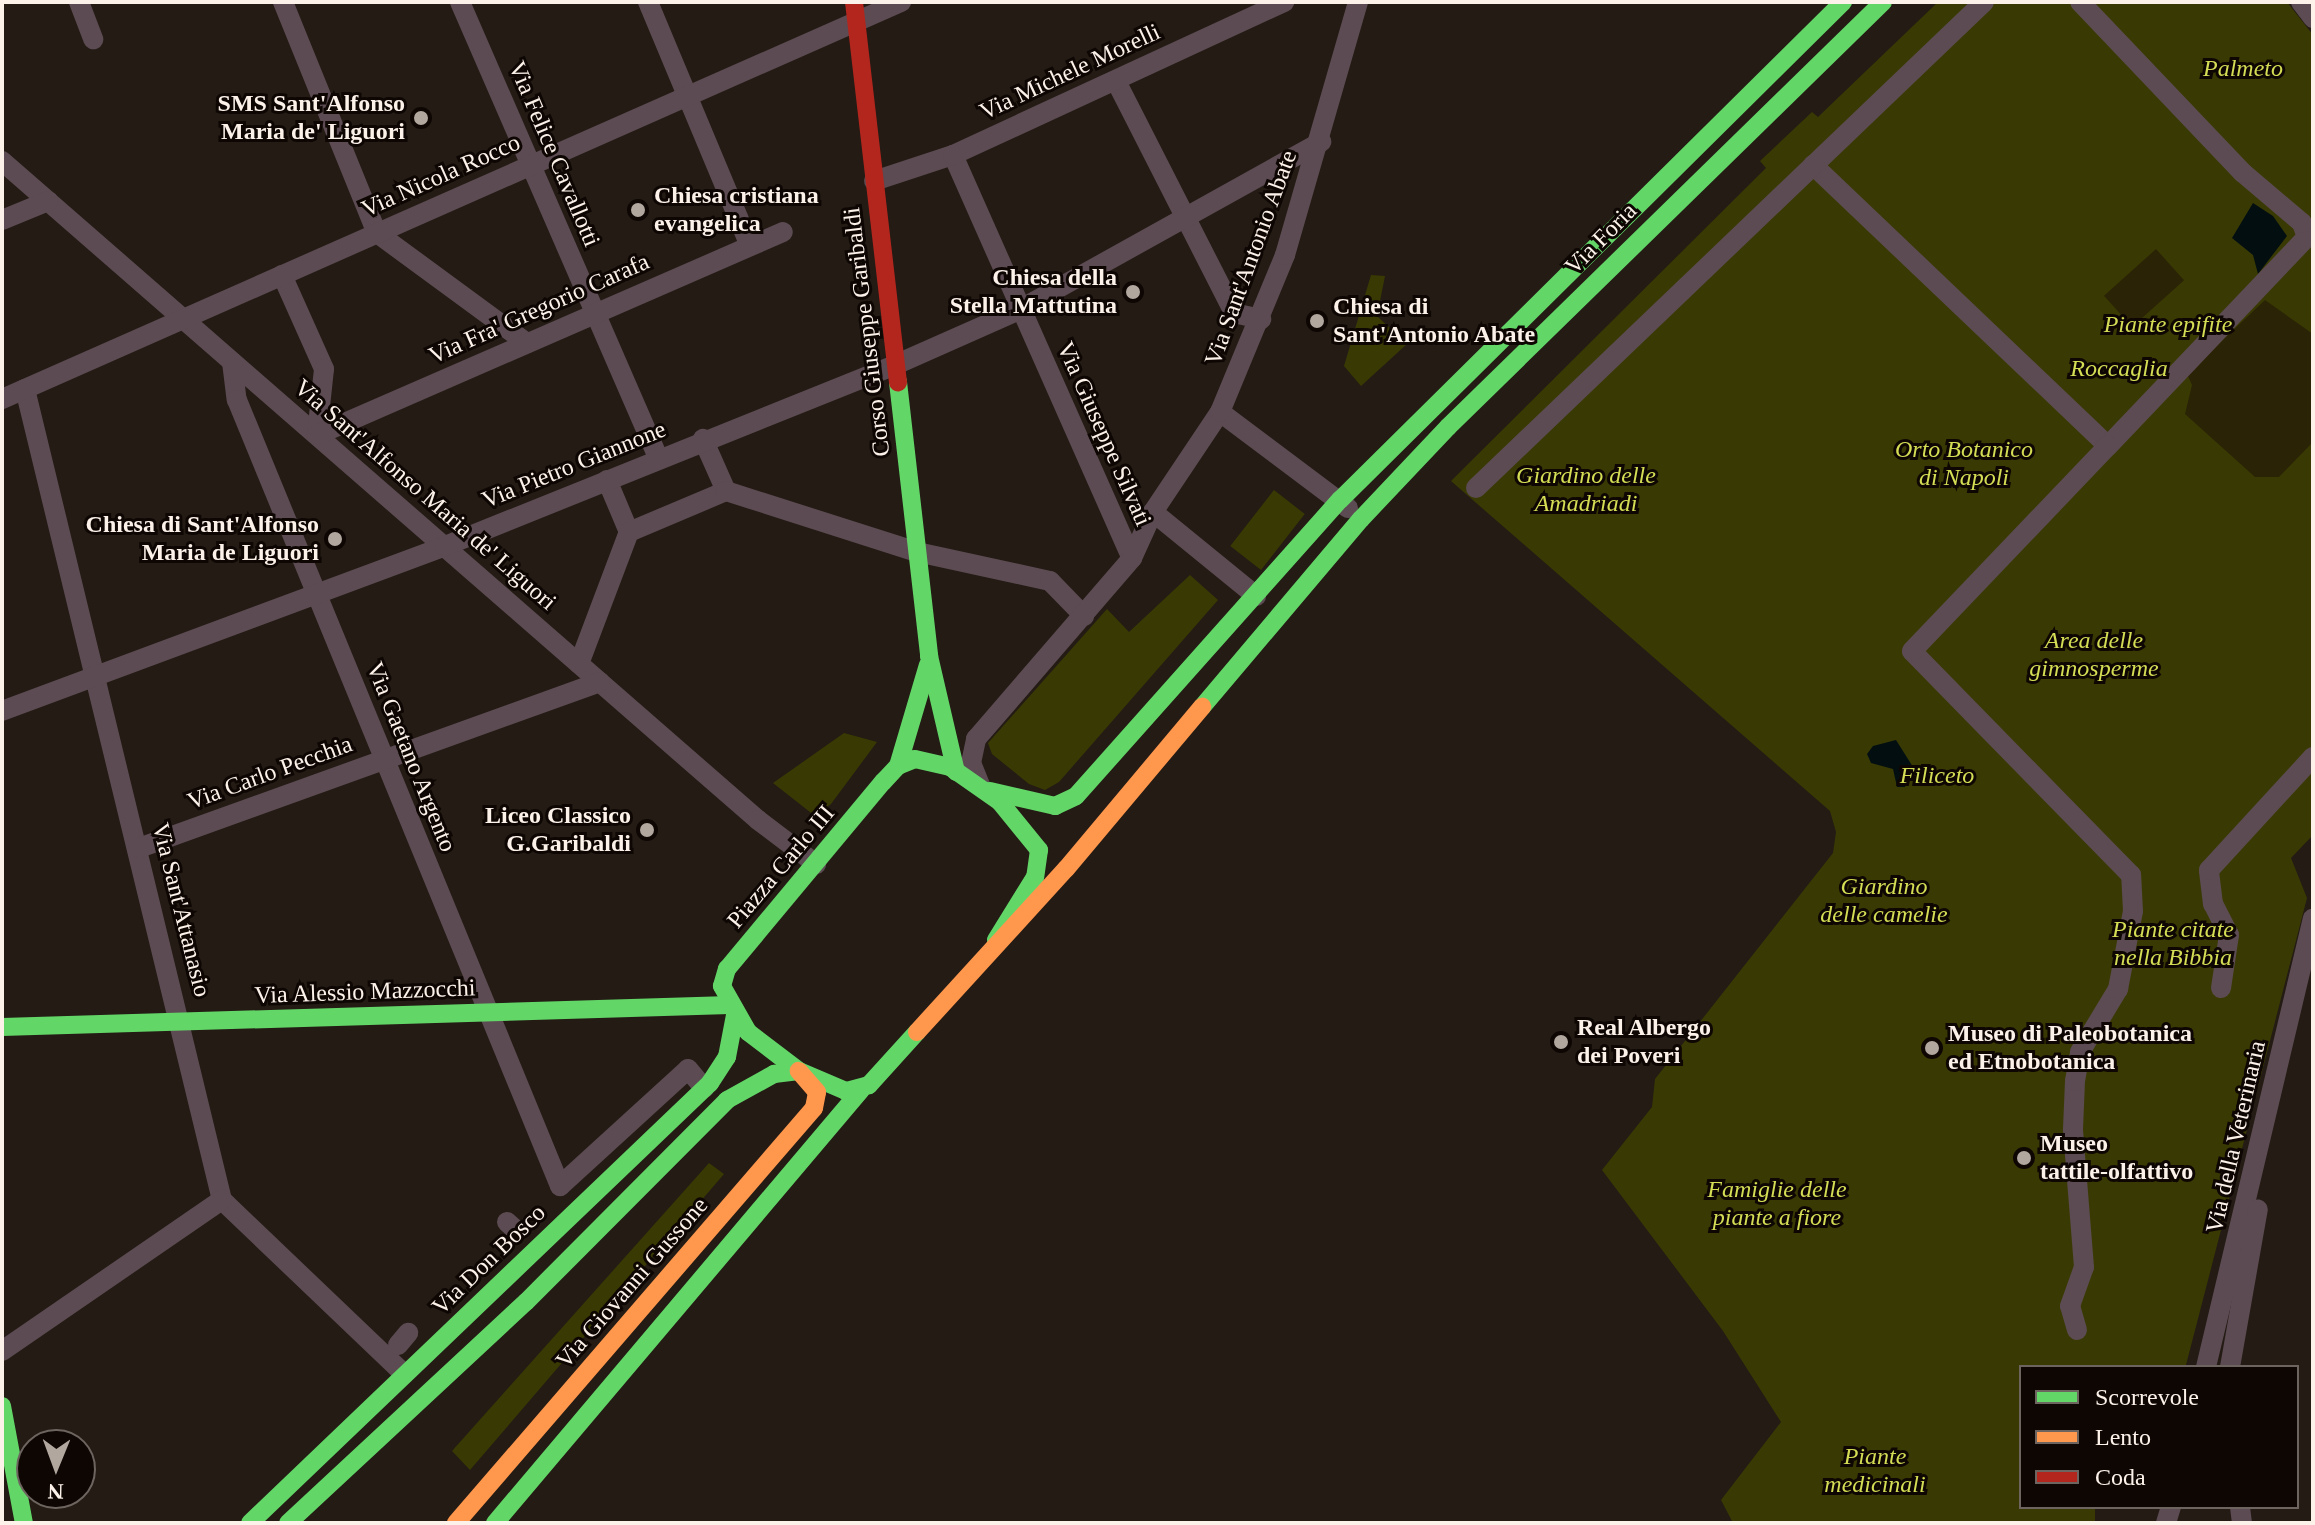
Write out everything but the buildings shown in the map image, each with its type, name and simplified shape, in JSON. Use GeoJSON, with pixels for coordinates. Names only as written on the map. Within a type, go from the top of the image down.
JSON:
{"type":"FeatureCollection","features":[{"type":"Feature","properties":{"kind":"main road","name":"Via Foria"},"geometry":{"type":"LineString","coordinates":[[1256,596],[1340,500],[1843,2]]}},
{"type":"Feature","properties":{"kind":"main road","name":"Via Foria"},"geometry":{"type":"LineString","coordinates":[[996,940],[1066,869],[1361,519],[1448,427],[1883,2]]}},
{"type":"Feature","properties":{"kind":"main road","name":"Corso Giuseppe Garibaldi"},"geometry":{"type":"LineString","coordinates":[[855,12],[929,656],[956,772]]}},
{"type":"Feature","properties":{"kind":"main road"},"geometry":{"type":"LineString","coordinates":[[983,790],[1066,804],[1256,596]]}},
{"type":"Feature","properties":{"kind":"main road","name":"Corso Giuseppe Garibaldi"},"geometry":{"type":"LineString","coordinates":[[898,766],[929,656]]}},
{"type":"Feature","properties":{"kind":"main road"},"geometry":{"type":"LineString","coordinates":[[480,1495],[503,1520],[861,1090],[996,940],[1035,877],[1039,850],[1012,811],[956,772],[932,760],[898,766]]}},
{"type":"Feature","properties":{"kind":"main road","name":"Piazza Carlo III"},"geometry":{"type":"LineString","coordinates":[[732,1010],[722,986],[727,969],[898,766]]}},
{"type":"Feature","properties":{"kind":"main road"},"geometry":{"type":"LineString","coordinates":[[732,1010],[748,1032],[799,1071],[846,1091],[861,1090]]}},
{"type":"Feature","properties":{"kind":"main road","name":"Via Alessio Mazzocchi"},"geometry":{"type":"LineString","coordinates":[[2,1027],[488,1012],[732,1010]]}},
{"type":"Feature","properties":{"kind":"main road","name":"Via Don Bosco"},"geometry":{"type":"LineString","coordinates":[[250,1523],[403,1352],[580,1206],[704,1088],[724,1064],[732,1010]]}},
{"type":"Feature","properties":{"kind":"main road"},"geometry":{"type":"LineString","coordinates":[[288,1523],[526,1302],[727,1100],[774,1074],[799,1071]]}},
{"type":"Feature","properties":{"kind":"main road","name":"Via Giovanni Gussone"},"geometry":{"type":"LineString","coordinates":[[456,1523],[814,1108],[817,1092],[799,1071]]}},
{"type":"Feature","properties":{"kind":"main road"},"geometry":{"type":"LineString","coordinates":[[2,1406],[24,1523]]}},
{"type":"Feature","properties":{"kind":"street"},"geometry":{"type":"LineString","coordinates":[[79,2],[93,39]]}},
{"type":"Feature","properties":{"kind":"street"},"geometry":{"type":"LineString","coordinates":[[283,2],[377,233],[527,343]]}},
{"type":"Feature","properties":{"kind":"street","name":"Via Felice Cavallotti"},"geometry":{"type":"LineString","coordinates":[[460,2],[658,458]]}},
{"type":"Feature","properties":{"kind":"street"},"geometry":{"type":"LineString","coordinates":[[648,2],[750,246]]}},
{"type":"Feature","properties":{"kind":"street","name":"Via Nicola Rocco"},"geometry":{"type":"LineString","coordinates":[[2,399],[687,94],[855,12],[901,2]]}},
{"type":"Feature","properties":{"kind":"street","name":"Via Michele Morelli"},"geometry":{"type":"LineString","coordinates":[[874,181],[953,155],[1284,2]]}},
{"type":"Feature","properties":{"kind":"street","name":"Via Sant'Antonio Abate"},"geometry":{"type":"LineString","coordinates":[[983,790],[971,763],[976,739],[1132,558],[1153,512],[1220,412],[1261,319],[1321,142],[1358,2]]}},
{"type":"Feature","properties":{"kind":"street"},"geometry":{"type":"LineString","coordinates":[[1476,488],[1984,2]]}},
{"type":"Feature","properties":{"kind":"street"},"geometry":{"type":"LineString","coordinates":[[2077,1330],[2070,1306],[2084,1267],[2073,1129],[2075,1081],[2080,1052],[2118,989],[2132,923],[2131,875],[1912,651],[2304,244],[2309,227],[2243,173],[2080,2]]}},
{"type":"Feature","properties":{"kind":"street"},"geometry":{"type":"LineString","coordinates":[[2301,2],[2313,18]]}},
{"type":"Feature","properties":{"kind":"street"},"geometry":{"type":"LineString","coordinates":[[1116,81],[1234,313],[1261,319]]}},
{"type":"Feature","properties":{"kind":"street","name":"Via Pietro Giannone"},"geometry":{"type":"LineString","coordinates":[[2,711],[445,546],[703,439],[895,365],[1019,310],[1321,142]]}},
{"type":"Feature","properties":{"kind":"street","name":"Via Giuseppe Silvati"},"geometry":{"type":"LineString","coordinates":[[953,155],[1019,310],[1132,558]]}},
{"type":"Feature","properties":{"kind":"street","name":"Via Sant'Alfonso Maria de' Liguori"},"geometry":{"type":"LineString","coordinates":[[2,161],[579,664],[816,864]]}},
{"type":"Feature","properties":{"kind":"street"},"geometry":{"type":"LineString","coordinates":[[1813,165],[2108,446]]}},
{"type":"Feature","properties":{"kind":"street"},"geometry":{"type":"LineString","coordinates":[[2,220],[48,201]]}},
{"type":"Feature","properties":{"kind":"street","name":"Via Fra' Gregorio Carafa"},"geometry":{"type":"LineString","coordinates":[[317,435],[783,232]]}},
{"type":"Feature","properties":{"kind":"street"},"geometry":{"type":"LineString","coordinates":[[282,275],[324,369],[317,435]]}},
{"type":"Feature","properties":{"kind":"street","name":"Via Gaetano Argento"},"geometry":{"type":"LineString","coordinates":[[232,362],[237,400],[560,1186],[688,1069],[704,1088]]}},
{"type":"Feature","properties":{"kind":"street","name":"Via Sant'Attanasio"},"geometry":{"type":"LineString","coordinates":[[25,389],[182,1021],[222,1200]]}},
{"type":"Feature","properties":{"kind":"street"},"geometry":{"type":"LineString","coordinates":[[1220,412],[1340,500],[1361,519]]}},
{"type":"Feature","properties":{"kind":"street"},"geometry":{"type":"LineString","coordinates":[[703,439],[726,491]]}},
{"type":"Feature","properties":{"kind":"street"},"geometry":{"type":"LineString","coordinates":[[579,664],[629,532],[607,480]]}},
{"type":"Feature","properties":{"kind":"street"},"geometry":{"type":"LineString","coordinates":[[629,532],[726,491],[917,552],[1050,581],[1084,616]]}},
{"type":"Feature","properties":{"kind":"street"},"geometry":{"type":"LineString","coordinates":[[1153,512],[1256,596]]}},
{"type":"Feature","properties":{"kind":"street","name":"Via Carlo Pecchia"},"geometry":{"type":"LineString","coordinates":[[139,848],[600,682]]}},
{"type":"Feature","properties":{"kind":"street"},"geometry":{"type":"LineString","coordinates":[[2221,988],[2229,935],[2213,904],[2209,870],[2313,757]]}},
{"type":"Feature","properties":{"kind":"street","name":"Via della Veterinaria"},"geometry":{"type":"LineString","coordinates":[[2207,1365],[2258,1161],[2313,919]]}},
{"type":"Feature","properties":{"kind":"street"},"geometry":{"type":"LineString","coordinates":[[2230,1365],[2258,1215],[2258,1161]]}},
{"type":"Feature","properties":{"kind":"street"},"geometry":{"type":"LineString","coordinates":[[565,1191],[580,1206]]}},
{"type":"Feature","properties":{"kind":"street"},"geometry":{"type":"LineString","coordinates":[[2,1351],[222,1200],[403,1352]]}},
{"type":"Feature","properties":{"kind":"green space","name":"Orto Botanico di Napoli"},"geometry":{"type":"Polygon","coordinates":[[[1938,2],[2287,2],[2313,35],[2313,835],[2291,858],[2307,898],[2186,1365],[2019,1365],[2019,1509],[2095,1509],[2095,1523],[1733,1523],[1721,1500],[1781,1422],[1723,1331],[1602,1170],[1652,1107],[1655,1079],[1833,853],[1836,832],[1830,811],[1451,481],[1766,168],[1760,161],[1812,112],[1818,117],[1938,2]]]}},
{"type":"Feature","properties":{"kind":"green space"},"geometry":{"type":"Polygon","coordinates":[[[1371,275],[1385,276],[1377,316],[1407,344],[1361,386],[1344,366],[1371,275]]]}},
{"type":"Feature","properties":{"kind":"green space"},"geometry":{"type":"Polygon","coordinates":[[[1274,490],[1305,514],[1261,570],[1230,546],[1274,490]]]}},
{"type":"Feature","properties":{"kind":"green space"},"geometry":{"type":"Polygon","coordinates":[[[1190,575],[1218,600],[1059,782],[1045,790],[1029,784],[992,754],[988,743],[1107,609],[1129,632],[1190,575]]]}},
{"type":"Feature","properties":{"kind":"green space"},"geometry":{"type":"Polygon","coordinates":[[[844,733],[877,742],[831,804],[815,816],[773,783],[844,733]]]}},
{"type":"Feature","properties":{"kind":"green space"},"geometry":{"type":"Polygon","coordinates":[[[709,1163],[724,1174],[470,1470],[452,1451],[709,1163]]]}},
{"type":"Feature","properties":{"kind":"sand"},"geometry":{"type":"Polygon","coordinates":[[[2156,249],[2184,280],[2132,327],[2104,296],[2156,249]]]}},
{"type":"Feature","properties":{"kind":"sand"},"geometry":{"type":"Polygon","coordinates":[[[2265,300],[2313,334],[2313,442],[2279,477],[2255,477],[2185,414],[2192,385],[2187,374],[2265,300]]]}},
{"type":"Feature","properties":{"kind":"shaded area"},"geometry":{"type":"Polygon","coordinates":[[[2253,203],[2273,216],[2287,236],[2258,274],[2253,255],[2232,238],[2253,203]]]}},
{"type":"Feature","properties":{"kind":"shaded area"},"geometry":{"type":"Polygon","coordinates":[[[1896,740],[1913,767],[1905,787],[1897,787],[1893,769],[1871,763],[1867,754],[1873,746],[1896,740]]]}},
{"type":"Feature","properties":{"kind":"traffic: fast"},"geometry":{"type":"LineString","coordinates":[[990,791],[1055,806],[1076,796],[1340,500],[1843,2]]}},
{"type":"Feature","properties":{"kind":"traffic: fast"},"geometry":{"type":"LineString","coordinates":[[1202,707],[1361,519],[1448,427],[1883,2]]}},
{"type":"Feature","properties":{"kind":"traffic: fast"},"geometry":{"type":"LineString","coordinates":[[898,382],[929,656],[956,772]]}},
{"type":"Feature","properties":{"kind":"traffic: fast"},"geometry":{"type":"LineString","coordinates":[[898,766],[928,665]]}},
{"type":"Feature","properties":{"kind":"traffic: fast"},"geometry":{"type":"LineString","coordinates":[[917,1032],[869,1085],[846,1091],[799,1071],[748,1032],[722,986],[727,969],[883,782],[898,766],[915,759],[950,767],[1000,802],[1039,850],[1035,877],[996,940]]}},
{"type":"Feature","properties":{"kind":"traffic: fast"},"geometry":{"type":"LineString","coordinates":[[2,1027],[730,1005]]}},
{"type":"Feature","properties":{"kind":"traffic: fast"},"geometry":{"type":"LineString","coordinates":[[250,1523],[710,1083],[727,1057],[735,1015]]}},
{"type":"Feature","properties":{"kind":"traffic: fast"},"geometry":{"type":"LineString","coordinates":[[288,1523],[526,1302],[727,1100],[774,1074],[799,1071]]}},
{"type":"Feature","properties":{"kind":"traffic: fast"},"geometry":{"type":"LineString","coordinates":[[495,1523],[861,1090]]}},
{"type":"Feature","properties":{"kind":"traffic: fast"},"geometry":{"type":"LineString","coordinates":[[2,1406],[24,1523]]}},
{"type":"Feature","properties":{"kind":"traffic: slow"},"geometry":{"type":"LineString","coordinates":[[917,1032],[1066,869],[1202,707]]}},
{"type":"Feature","properties":{"kind":"traffic: slow"},"geometry":{"type":"LineString","coordinates":[[456,1523],[814,1108],[817,1092],[799,1071]]}},
{"type":"Feature","properties":{"kind":"traffic: jam"},"geometry":{"type":"LineString","coordinates":[[854,2],[898,382]]}},
{"type":"Feature","properties":{"kind":"place","name":"SMS Sant'Alfonso Maria de' Liguori"},"geometry":{"type":"Point","coordinates":[421,118]}},
{"type":"Feature","properties":{"kind":"place","name":"Chiesa cristiana evangelica"},"geometry":{"type":"Point","coordinates":[638,210]}},
{"type":"Feature","properties":{"kind":"place","name":"Chiesa della Stella Mattutina"},"geometry":{"type":"Point","coordinates":[1133,292]}},
{"type":"Feature","properties":{"kind":"place","name":"Chiesa di Sant'Antonio Abate"},"geometry":{"type":"Point","coordinates":[1317,321]}},
{"type":"Feature","properties":{"kind":"place","name":"Chiesa di Sant'Alfonso Maria de Liguori"},"geometry":{"type":"Point","coordinates":[335,539]}},
{"type":"Feature","properties":{"kind":"place","name":"Liceo Classico G.Garibaldi"},"geometry":{"type":"Point","coordinates":[647,830]}},
{"type":"Feature","properties":{"kind":"place","name":"Real Albergo dei Poveri"},"geometry":{"type":"Point","coordinates":[1561,1042]}},
{"type":"Feature","properties":{"kind":"place","name":"Museo di Paleobotanica ed Etnobotanica"},"geometry":{"type":"Point","coordinates":[1932,1048]}},
{"type":"Feature","properties":{"kind":"place","name":"Museo tattile-olfattivo"},"geometry":{"type":"Point","coordinates":[2024,1158]}},
{"type":"Feature","properties":{"kind":"park label","name":"Palmeto"},"geometry":{"type":"Point","coordinates":[2243,69]}},
{"type":"Feature","properties":{"kind":"park label","name":"Piante epifite"},"geometry":{"type":"Point","coordinates":[2168,325]}},
{"type":"Feature","properties":{"kind":"park label","name":"Roccaglia"},"geometry":{"type":"Point","coordinates":[2119,369]}},
{"type":"Feature","properties":{"kind":"park label","name":"Giardino delle Amadriadi"},"geometry":{"type":"Point","coordinates":[1586,490]}},
{"type":"Feature","properties":{"kind":"park label","name":"Area delle gimnosperme"},"geometry":{"type":"Point","coordinates":[2094,655]}},
{"type":"Feature","properties":{"kind":"park label","name":"Filiceto"},"geometry":{"type":"Point","coordinates":[1937,776]}},
{"type":"Feature","properties":{"kind":"park label","name":"Giardino delle camelie"},"geometry":{"type":"Point","coordinates":[1884,901]}},
{"type":"Feature","properties":{"kind":"park label","name":"Piante citate nella Bibbia"},"geometry":{"type":"Point","coordinates":[2173,944]}},
{"type":"Feature","properties":{"kind":"park label","name":"Famiglie delle piante a fiore"},"geometry":{"type":"Point","coordinates":[1777,1204]}},
{"type":"Feature","properties":{"kind":"park label","name":"Piante medicinali"},"geometry":{"type":"Point","coordinates":[1875,1471]}}]}
